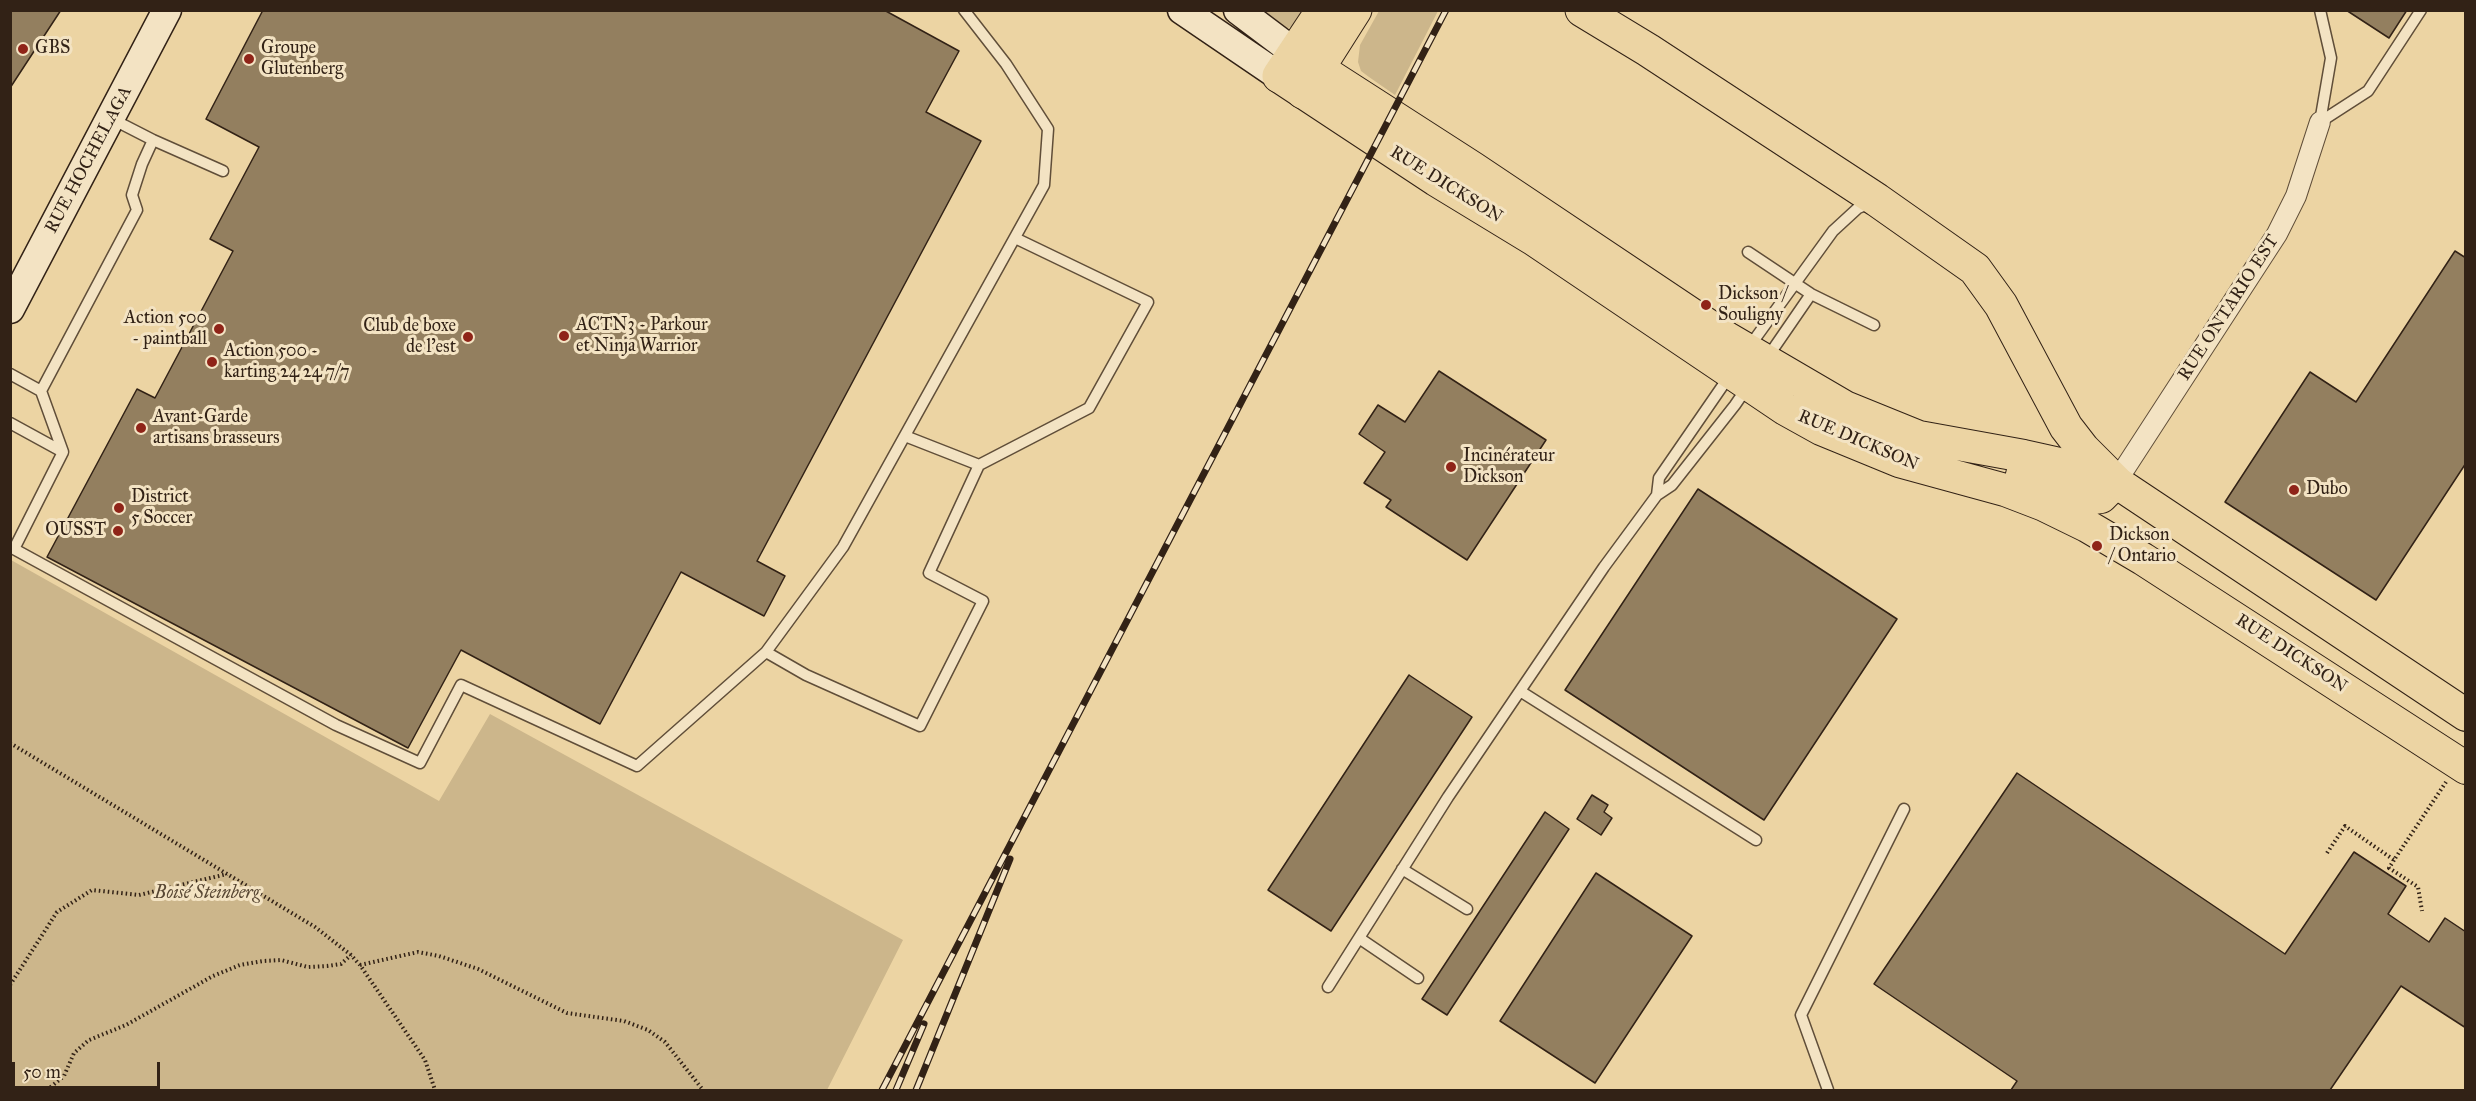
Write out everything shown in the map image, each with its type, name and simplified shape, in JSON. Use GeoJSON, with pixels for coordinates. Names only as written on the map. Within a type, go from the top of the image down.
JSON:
{"type":"FeatureCollection","features":[{"type":"Feature","properties":{"kind":"highway"},"geometry":{"type":"LineString","coordinates":[[1299,72],[1323,10]]}},
{"type":"Feature","properties":{"kind":"highway"},"geometry":{"type":"LineString","coordinates":[[1299,72],[1355,10]]}},
{"type":"Feature","properties":{"kind":"highway"},"geometry":{"type":"LineString","coordinates":[[1582,10],[1648,50],[1877,200],[1975,268],[2001,305],[2066,427],[2083,449],[2116,482]]}},
{"type":"Feature","properties":{"kind":"main road","name":"RUE HOCHELAGA"},"geometry":{"type":"LineString","coordinates":[[10,309],[167,10]]}},
{"type":"Feature","properties":{"kind":"main road","name":"RUE DICKSON"},"geometry":{"type":"LineString","coordinates":[[1182,10],[1299,72]]}},
{"type":"Feature","properties":{"kind":"main road","name":"RUE DICKSON"},"geometry":{"type":"LineString","coordinates":[[1238,10],[1299,72],[1436,180],[1748,366],[1903,432],[1941,442],[2060,464],[2116,482],[2466,715]]}},
{"type":"Feature","properties":{"kind":"main road","name":"RUE DICKSON"},"geometry":{"type":"LineString","coordinates":[[1748,366],[1785,410],[1812,424],[1871,450],[1929,470],[2005,490],[2044,504],[2087,526],[2143,559],[2458,772]]}},
{"type":"Feature","properties":{"kind":"main road"},"geometry":{"type":"LineString","coordinates":[[1871,450],[2019,475],[2093,498],[2101,497],[2116,482]]}},
{"type":"Feature","properties":{"kind":"street","name":"RUE ONTARIO EST"},"geometry":{"type":"LineString","coordinates":[[2116,482],[2277,234],[2296,196],[2320,122]]}},
{"type":"Feature","properties":{"kind":"lane"},"geometry":{"type":"LineString","coordinates":[[10,374],[41,391],[63,452],[14,549],[336,725],[420,763],[461,685],[637,766],[766,652],[843,547],[1044,185],[1048,129],[1006,64],[964,10]]}},
{"type":"Feature","properties":{"kind":"lane"},"geometry":{"type":"LineString","coordinates":[[2320,10],[2331,57],[2320,122]]}},
{"type":"Feature","properties":{"kind":"lane"},"geometry":{"type":"LineString","coordinates":[[2320,122],[2368,91],[2421,10]]}},
{"type":"Feature","properties":{"kind":"lane"},"geometry":{"type":"LineString","coordinates":[[111,118],[153,140],[223,171]]}},
{"type":"Feature","properties":{"kind":"lane"},"geometry":{"type":"LineString","coordinates":[[41,391],[137,210],[132,195],[153,140]]}},
{"type":"Feature","properties":{"kind":"lane"},"geometry":{"type":"LineString","coordinates":[[1328,987],[1402,869],[1604,567],[1657,495],[1672,485],[1735,405],[1748,366],[1794,284],[1844,219],[1858,208],[1877,200]]}},
{"type":"Feature","properties":{"kind":"lane"},"geometry":{"type":"LineString","coordinates":[[766,652],[806,675],[920,726],[983,602],[929,573],[979,465],[1089,408],[1148,302],[1015,238]]}},
{"type":"Feature","properties":{"kind":"lane"},"geometry":{"type":"LineString","coordinates":[[1748,252],[1811,294],[1874,325]]}},
{"type":"Feature","properties":{"kind":"lane"},"geometry":{"type":"LineString","coordinates":[[1657,495],[1659,478],[1748,366],[1811,294]]}},
{"type":"Feature","properties":{"kind":"lane"},"geometry":{"type":"LineString","coordinates":[[10,423],[63,452]]}},
{"type":"Feature","properties":{"kind":"lane"},"geometry":{"type":"LineString","coordinates":[[905,436],[979,465]]}},
{"type":"Feature","properties":{"kind":"lane"},"geometry":{"type":"LineString","coordinates":[[1520,691],[1756,840]]}},
{"type":"Feature","properties":{"kind":"lane"},"geometry":{"type":"LineString","coordinates":[[1828,1090],[1801,1015],[1904,809]]}},
{"type":"Feature","properties":{"kind":"lane"},"geometry":{"type":"LineString","coordinates":[[1402,869],[1467,909]]}},
{"type":"Feature","properties":{"kind":"lane"},"geometry":{"type":"LineString","coordinates":[[1359,938],[1418,978]]}},
{"type":"Feature","properties":{"kind":"path"},"geometry":{"type":"LineString","coordinates":[[10,743],[315,927],[351,955],[424,1060],[435,1090]]}},
{"type":"Feature","properties":{"kind":"path"},"geometry":{"type":"LineString","coordinates":[[2422,911],[2418,887],[2389,868],[2458,772]]}},
{"type":"Feature","properties":{"kind":"path"},"geometry":{"type":"LineString","coordinates":[[2326,853],[2345,826],[2394,860]]}},
{"type":"Feature","properties":{"kind":"path"},"geometry":{"type":"LineString","coordinates":[[10,985],[57,912],[92,890],[139,895],[228,874]]}},
{"type":"Feature","properties":{"kind":"path"},"geometry":{"type":"LineString","coordinates":[[360,965],[418,952],[439,956],[478,969],[567,1013],[624,1022],[648,1030],[665,1042],[702,1090]]}},
{"type":"Feature","properties":{"kind":"path"},"geometry":{"type":"LineString","coordinates":[[47,1090],[64,1076],[74,1053],[89,1040],[126,1025],[213,976],[240,965],[263,961],[280,960],[308,967],[341,964],[351,955]]}},
{"type":"Feature","properties":{"kind":"green space"},"geometry":{"type":"Polygon","coordinates":[[[1256,11],[1304,11],[1294,25],[1287,29],[1256,11]]]}},
{"type":"Feature","properties":{"kind":"green space"},"geometry":{"type":"Polygon","coordinates":[[[1379,11],[1438,11],[1395,95],[1361,71],[1358,62],[1360,45],[1379,11]]]}},
{"type":"Feature","properties":{"kind":"green space","name":"Boisé Steinberg"},"geometry":{"type":"Polygon","coordinates":[[[11,560],[439,801],[490,714],[903,940],[827,1090],[11,1090],[11,560]]]}},
{"type":"Feature","properties":{"kind":"building","name":"GBS"},"geometry":{"type":"Polygon","coordinates":[[[10,10],[61,10],[10,88],[10,10]]]}},
{"type":"Feature","properties":{"kind":"building"},"geometry":{"type":"Polygon","coordinates":[[[263,10],[884,10],[959,51],[926,112],[981,141],[757,561],[785,576],[764,616],[681,572],[600,724],[461,650],[408,748],[47,557],[137,389],[155,398],[233,251],[210,239],[259,147],[206,119],[263,10]]]}},
{"type":"Feature","properties":{"kind":"building"},"geometry":{"type":"Polygon","coordinates":[[[2346,10],[2407,10],[2389,38],[2346,10]]]}},
{"type":"Feature","properties":{"kind":"building"},"geometry":{"type":"Polygon","coordinates":[[[2455,251],[2466,258],[2466,463],[2376,600],[2225,502],[2310,372],[2356,402],[2455,251]]]}},
{"type":"Feature","properties":{"kind":"building","name":"Incinérateur Dickson"},"geometry":{"type":"Polygon","coordinates":[[[1439,371],[1546,440],[1467,560],[1386,507],[1391,500],[1364,483],[1385,452],[1359,434],[1378,405],[1405,422],[1439,371]]]}},
{"type":"Feature","properties":{"kind":"building"},"geometry":{"type":"Polygon","coordinates":[[[1698,489],[1897,619],[1764,820],[1565,690],[1698,489]]]}},
{"type":"Feature","properties":{"kind":"building"},"geometry":{"type":"Polygon","coordinates":[[[1409,675],[1472,717],[1331,931],[1268,890],[1409,675]]]}},
{"type":"Feature","properties":{"kind":"building"},"geometry":{"type":"Polygon","coordinates":[[[2017,773],[2285,954],[2354,852],[2406,886],[2388,914],[2429,942],[2445,918],[2466,932],[2466,1028],[2401,986],[2330,1090],[2011,1090],[2017,1081],[1874,984],[2017,773]]]}},
{"type":"Feature","properties":{"kind":"building"},"geometry":{"type":"Polygon","coordinates":[[[1592,795],[1608,805],[1604,812],[1612,818],[1601,835],[1577,819],[1592,795]]]}},
{"type":"Feature","properties":{"kind":"building"},"geometry":{"type":"Polygon","coordinates":[[[1545,812],[1569,829],[1447,1015],[1422,999],[1545,812]]]}},
{"type":"Feature","properties":{"kind":"building"},"geometry":{"type":"Polygon","coordinates":[[[1596,873],[1692,936],[1595,1083],[1500,1021],[1596,873]]]}},
{"type":"Feature","properties":{"kind":"railway"},"geometry":{"type":"LineString","coordinates":[[882,1090],[1446,10]]}},
{"type":"Feature","properties":{"kind":"railway"},"geometry":{"type":"LineString","coordinates":[[916,1090],[1010,859]]}},
{"type":"Feature","properties":{"kind":"railway"},"geometry":{"type":"LineString","coordinates":[[896,1090],[924,1024]]}},
{"type":"Feature","properties":{"kind":"place","name":"GBS"},"geometry":{"type":"Point","coordinates":[23,49]}},
{"type":"Feature","properties":{"kind":"place","name":"Groupe Glutenberg"},"geometry":{"type":"Point","coordinates":[249,59]}},
{"type":"Feature","properties":{"kind":"place","name":"Dickson / Souligny"},"geometry":{"type":"Point","coordinates":[1706,305]}},
{"type":"Feature","properties":{"kind":"place","name":"Action 500 - paintball"},"geometry":{"type":"Point","coordinates":[219,329]}},
{"type":"Feature","properties":{"kind":"place","name":"ACTN3 - Parkour et Ninja Warrior"},"geometry":{"type":"Point","coordinates":[564,336]}},
{"type":"Feature","properties":{"kind":"place","name":"Club de boxe de l'est"},"geometry":{"type":"Point","coordinates":[468,337]}},
{"type":"Feature","properties":{"kind":"place","name":"Action 500 - karting 24 24 7/7"},"geometry":{"type":"Point","coordinates":[212,362]}},
{"type":"Feature","properties":{"kind":"place","name":"Avant-Garde artisans brasseurs"},"geometry":{"type":"Point","coordinates":[141,428]}},
{"type":"Feature","properties":{"kind":"place","name":"Incinérateur Dickson"},"geometry":{"type":"Point","coordinates":[1451,467]}},
{"type":"Feature","properties":{"kind":"place","name":"Dubo"},"geometry":{"type":"Point","coordinates":[2294,490]}},
{"type":"Feature","properties":{"kind":"place","name":"District 5 Soccer"},"geometry":{"type":"Point","coordinates":[119,508]}},
{"type":"Feature","properties":{"kind":"place","name":"OUSST"},"geometry":{"type":"Point","coordinates":[118,531]}},
{"type":"Feature","properties":{"kind":"place","name":"Dickson / Ontario"},"geometry":{"type":"Point","coordinates":[2097,546]}}]}
